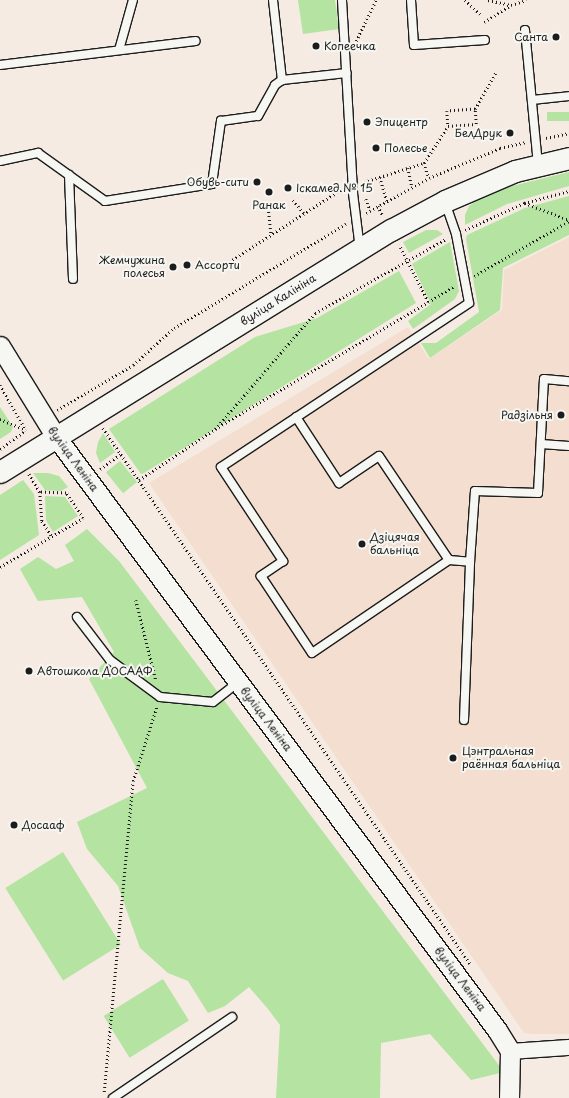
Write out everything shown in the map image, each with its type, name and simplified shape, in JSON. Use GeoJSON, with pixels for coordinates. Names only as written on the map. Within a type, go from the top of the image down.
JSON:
{"type":"FeatureCollection","features":[{"type":"Feature","properties":{"kind":"main road","name":"вуліца Калініна"},"geometry":{"type":"LineString","coordinates":[[0,472],[360,249],[445,202],[515,171],[569,158]]}},
{"type":"Feature","properties":{"kind":"street","name":"вуліца Леніна"},"geometry":{"type":"LineString","coordinates":[[0,346],[56,437],[497,1030],[510,1051]]}},
{"type":"Feature","properties":{"kind":"street"},"geometry":{"type":"LineString","coordinates":[[509,1098],[510,1051],[569,1048]]}},
{"type":"Feature","properties":{"kind":"lane"},"geometry":{"type":"LineString","coordinates":[[119,50],[133,0]]}},
{"type":"Feature","properties":{"kind":"lane"},"geometry":{"type":"LineString","coordinates":[[273,0],[282,80]]}},
{"type":"Feature","properties":{"kind":"lane"},"geometry":{"type":"LineString","coordinates":[[342,0],[352,182],[355,219],[360,249]]}},
{"type":"Feature","properties":{"kind":"lane"},"geometry":{"type":"LineString","coordinates":[[411,0],[414,45],[485,40]]}},
{"type":"Feature","properties":{"kind":"lane"},"geometry":{"type":"LineString","coordinates":[[525,30],[538,165]]}},
{"type":"Feature","properties":{"kind":"lane"},"geometry":{"type":"LineString","coordinates":[[0,65],[196,41]]}},
{"type":"Feature","properties":{"kind":"lane"},"geometry":{"type":"LineString","coordinates":[[0,161],[38,153],[105,201],[212,184],[221,121],[258,116],[275,85],[282,80],[347,73]]}},
{"type":"Feature","properties":{"kind":"lane"},"geometry":{"type":"LineString","coordinates":[[532,100],[569,96]]}},
{"type":"Feature","properties":{"kind":"lane"},"geometry":{"type":"LineString","coordinates":[[69,175],[73,279]]}},
{"type":"Feature","properties":{"kind":"lane"},"geometry":{"type":"LineString","coordinates":[[445,202],[456,234],[466,280],[469,303],[221,467],[283,561],[261,576],[312,653],[449,560],[470,562]]}},
{"type":"Feature","properties":{"kind":"lane"},"geometry":{"type":"LineString","coordinates":[[464,720],[470,562],[475,491],[538,493],[544,379],[569,381]]}},
{"type":"Feature","properties":{"kind":"lane"},"geometry":{"type":"LineString","coordinates":[[296,417],[339,483],[379,456],[449,560]]}},
{"type":"Feature","properties":{"kind":"lane"},"geometry":{"type":"LineString","coordinates":[[541,444],[569,446]]}},
{"type":"Feature","properties":{"kind":"lane"},"geometry":{"type":"LineString","coordinates":[[77,617],[110,660],[160,697],[213,702],[239,682]]}},
{"type":"Feature","properties":{"kind":"lane"},"geometry":{"type":"LineString","coordinates":[[113,1098],[232,1017]]}},
{"type":"Feature","properties":{"kind":"path"},"geometry":{"type":"LineString","coordinates":[[352,49],[376,0]]}},
{"type":"Feature","properties":{"kind":"path"},"geometry":{"type":"LineString","coordinates":[[465,0],[480,14]]}},
{"type":"Feature","properties":{"kind":"path"},"geometry":{"type":"LineString","coordinates":[[488,0],[511,5]]}},
{"type":"Feature","properties":{"kind":"path"},"geometry":{"type":"LineString","coordinates":[[484,22],[511,5],[526,0]]}},
{"type":"Feature","properties":{"kind":"path"},"geometry":{"type":"LineString","coordinates":[[448,126],[476,124],[475,109],[496,72]]}},
{"type":"Feature","properties":{"kind":"path"},"geometry":{"type":"LineString","coordinates":[[362,183],[424,162],[448,126],[447,111],[475,109]]}},
{"type":"Feature","properties":{"kind":"path"},"geometry":{"type":"LineString","coordinates":[[57,410],[133,364],[174,328],[355,219],[412,187],[429,178],[500,148],[569,133]]}},
{"type":"Feature","properties":{"kind":"path"},"geometry":{"type":"LineString","coordinates":[[424,162],[429,178]]}},
{"type":"Feature","properties":{"kind":"path"},"geometry":{"type":"LineString","coordinates":[[408,168],[412,187]]}},
{"type":"Feature","properties":{"kind":"path"},"geometry":{"type":"LineString","coordinates":[[380,177],[387,201]]}},
{"type":"Feature","properties":{"kind":"path"},"geometry":{"type":"LineString","coordinates":[[229,262],[352,182]]}},
{"type":"Feature","properties":{"kind":"path"},"geometry":{"type":"LineString","coordinates":[[215,429],[315,313],[456,234],[524,203],[569,191]]}},
{"type":"Feature","properties":{"kind":"path"},"geometry":{"type":"LineString","coordinates":[[293,200],[304,213]]}},
{"type":"Feature","properties":{"kind":"path"},"geometry":{"type":"LineString","coordinates":[[524,203],[569,220]]}},
{"type":"Feature","properties":{"kind":"path"},"geometry":{"type":"LineString","coordinates":[[268,204],[271,234]]}},
{"type":"Feature","properties":{"kind":"path"},"geometry":{"type":"LineString","coordinates":[[378,206],[383,216]]}},
{"type":"Feature","properties":{"kind":"path"},"geometry":{"type":"LineString","coordinates":[[139,480],[215,429],[569,220]]}},
{"type":"Feature","properties":{"kind":"path"},"geometry":{"type":"LineString","coordinates":[[398,243],[428,302]]}},
{"type":"Feature","properties":{"kind":"path"},"geometry":{"type":"LineString","coordinates":[[0,385],[26,430]]}},
{"type":"Feature","properties":{"kind":"path"},"geometry":{"type":"LineString","coordinates":[[0,419],[26,430]]}},
{"type":"Feature","properties":{"kind":"path"},"geometry":{"type":"LineString","coordinates":[[103,427],[474,969]]}},
{"type":"Feature","properties":{"kind":"path"},"geometry":{"type":"LineString","coordinates":[[0,449],[26,430]]}},
{"type":"Feature","properties":{"kind":"path"},"geometry":{"type":"LineString","coordinates":[[25,469],[40,492],[42,521],[51,536]]}},
{"type":"Feature","properties":{"kind":"path"},"geometry":{"type":"LineString","coordinates":[[0,567],[83,518],[66,493],[40,492]]}},
{"type":"Feature","properties":{"kind":"path"},"geometry":{"type":"LineString","coordinates":[[104,1098],[133,781],[160,697],[136,600]]}},
{"type":"Feature","properties":{"kind":"shaded area","name":"Цэнтральная раённая бальніца"},"geometry":{"type":"Polygon","coordinates":[[[569,237],[569,1034],[533,1034],[524,1033],[149,483],[408,327],[429,359],[502,310],[504,270],[569,237]]]}},
{"type":"Feature","properties":{"kind":"green space"},"geometry":{"type":"Polygon","coordinates":[[[298,0],[335,0],[339,29],[303,34],[298,0]]]}},
{"type":"Feature","properties":{"kind":"green space"},"geometry":{"type":"Polygon","coordinates":[[[547,112],[569,112],[569,121],[547,121],[547,112]]]}},
{"type":"Feature","properties":{"kind":"green space"},"geometry":{"type":"Polygon","coordinates":[[[569,172],[569,186],[507,204],[465,225],[465,215],[469,206],[477,200],[508,187],[569,172]]]}},
{"type":"Feature","properties":{"kind":"green space"},"geometry":{"type":"Polygon","coordinates":[[[569,196],[569,235],[503,268],[500,310],[430,358],[421,343],[436,343],[479,312],[466,239],[467,235],[525,208],[569,196]]]}},
{"type":"Feature","properties":{"kind":"green space"},"geometry":{"type":"Polygon","coordinates":[[[426,230],[437,230],[443,234],[409,253],[403,242],[426,230]]]}},
{"type":"Feature","properties":{"kind":"green space"},"geometry":{"type":"Polygon","coordinates":[[[450,242],[459,291],[455,299],[413,329],[408,321],[431,304],[412,264],[450,242]]]}},
{"type":"Feature","properties":{"kind":"green space"},"geometry":{"type":"Polygon","coordinates":[[[399,271],[416,303],[144,473],[141,474],[109,429],[255,337],[317,318],[399,271]]]}},
{"type":"Feature","properties":{"kind":"green space"},"geometry":{"type":"Polygon","coordinates":[[[0,407],[13,427],[11,432],[0,439],[0,407]]]}},
{"type":"Feature","properties":{"kind":"green space"},"geometry":{"type":"Polygon","coordinates":[[[103,433],[115,452],[100,463],[96,453],[98,442],[103,433]]]}},
{"type":"Feature","properties":{"kind":"green space"},"geometry":{"type":"Polygon","coordinates":[[[120,461],[137,482],[123,493],[106,472],[120,461]]]}},
{"type":"Feature","properties":{"kind":"green space"},"geometry":{"type":"Polygon","coordinates":[[[33,473],[48,473],[59,476],[68,487],[61,491],[45,490],[33,473]]]}},
{"type":"Feature","properties":{"kind":"green space"},"geometry":{"type":"Polygon","coordinates":[[[23,480],[34,494],[39,535],[0,560],[0,495],[23,480]]]}},
{"type":"Feature","properties":{"kind":"green space"},"geometry":{"type":"Polygon","coordinates":[[[45,496],[65,497],[78,516],[53,532],[46,520],[45,496]]]}},
{"type":"Feature","properties":{"kind":"green space"},"geometry":{"type":"Polygon","coordinates":[[[87,529],[119,561],[504,1072],[471,1080],[430,1034],[381,1043],[380,1098],[276,1098],[280,1025],[249,987],[225,1006],[208,1013],[188,981],[168,973],[140,948],[118,886],[87,849],[77,822],[147,788],[89,679],[114,652],[82,597],[38,601],[20,569],[38,557],[56,569],[74,561],[65,545],[87,529]]]}},
{"type":"Feature","properties":{"kind":"green space"},"geometry":{"type":"Polygon","coordinates":[[[63,852],[121,944],[63,980],[5,888],[63,852]]]}},
{"type":"Feature","properties":{"kind":"green space"},"geometry":{"type":"Polygon","coordinates":[[[163,979],[189,1021],[130,1058],[104,1016],[163,979]]]}},
{"type":"Feature","properties":{"kind":"place","name":"Санта"},"geometry":{"type":"Point","coordinates":[556,37]}},
{"type":"Feature","properties":{"kind":"place","name":"Копеечка"},"geometry":{"type":"Point","coordinates":[316,46]}},
{"type":"Feature","properties":{"kind":"place","name":"Эпицентр"},"geometry":{"type":"Point","coordinates":[367,122]}},
{"type":"Feature","properties":{"kind":"place","name":"БелДрук"},"geometry":{"type":"Point","coordinates":[510,133]}},
{"type":"Feature","properties":{"kind":"place","name":"Полесье"},"geometry":{"type":"Point","coordinates":[376,148]}},
{"type":"Feature","properties":{"kind":"place","name":"Обувь-сити"},"geometry":{"type":"Point","coordinates":[257,182]}},
{"type":"Feature","properties":{"kind":"place","name":"Іскамед № 15"},"geometry":{"type":"Point","coordinates":[288,188]}},
{"type":"Feature","properties":{"kind":"place","name":"Ранак"},"geometry":{"type":"Point","coordinates":[269,192]}},
{"type":"Feature","properties":{"kind":"place","name":"Ассорти"},"geometry":{"type":"Point","coordinates":[187,265]}},
{"type":"Feature","properties":{"kind":"place","name":"Жемчужина полесья"},"geometry":{"type":"Point","coordinates":[173,267]}},
{"type":"Feature","properties":{"kind":"place","name":"Радзільня"},"geometry":{"type":"Point","coordinates":[561,415]}},
{"type":"Feature","properties":{"kind":"place","name":"Дзіцячая бальніца"},"geometry":{"type":"Point","coordinates":[362,544]}},
{"type":"Feature","properties":{"kind":"place","name":"Автошкола ДОСААФ"},"geometry":{"type":"Point","coordinates":[29,671]}},
{"type":"Feature","properties":{"kind":"place","name":"Цэнтральная раённая бальніца"},"geometry":{"type":"Point","coordinates":[453,758]}},
{"type":"Feature","properties":{"kind":"place","name":"Досааф"},"geometry":{"type":"Point","coordinates":[14,825]}}]}
